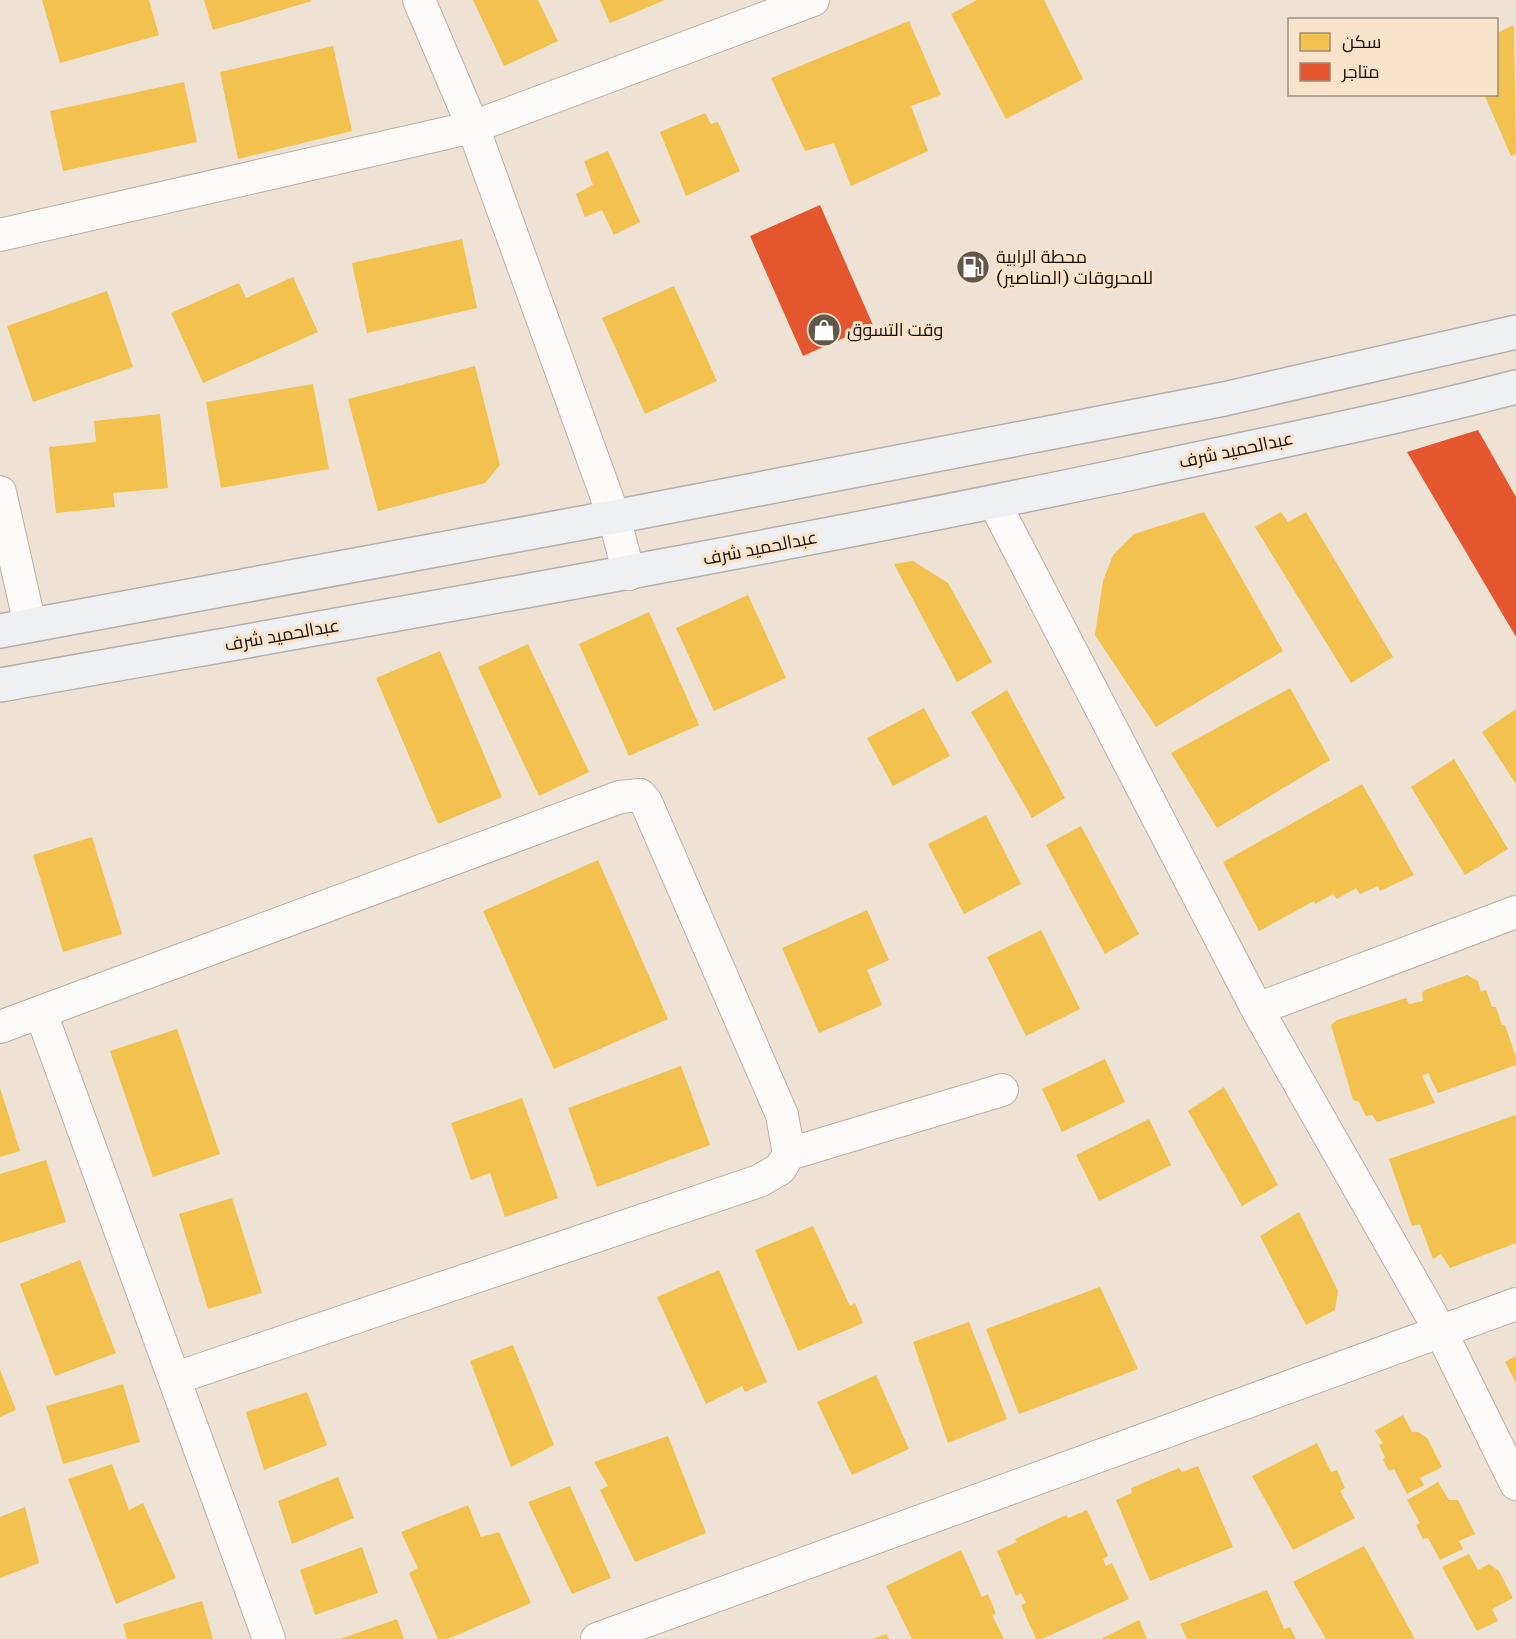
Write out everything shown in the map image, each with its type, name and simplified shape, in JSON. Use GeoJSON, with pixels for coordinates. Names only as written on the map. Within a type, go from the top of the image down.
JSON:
{"type":"FeatureCollection","features":[{"type":"Feature","properties":{"kind":"main road"},"geometry":{"type":"LineString","coordinates":[[15,628],[614,517],[1224,399],[1516,332]]}},
{"type":"Feature","properties":{"kind":"main road","name":"عبدالحميد شرف"},"geometry":{"type":"LineString","coordinates":[[0,685],[629,574],[994,502],[1369,422],[1516,387]]}},
{"type":"Feature","properties":{"kind":"street"},"geometry":{"type":"LineString","coordinates":[[419,0],[473,127],[614,517],[629,574]]}},
{"type":"Feature","properties":{"kind":"street"},"geometry":{"type":"LineString","coordinates":[[0,235],[473,127],[770,8],[813,0]]}},
{"type":"Feature","properties":{"kind":"street"},"geometry":{"type":"LineString","coordinates":[[0,492],[15,628]]}},
{"type":"Feature","properties":{"kind":"street"},"geometry":{"type":"LineString","coordinates":[[994,502],[1257,1009],[1441,1332],[1516,1484]]}},
{"type":"Feature","properties":{"kind":"street"},"geometry":{"type":"LineString","coordinates":[[0,1027],[620,797],[640,795],[652,816],[782,1115],[789,1154],[780,1169],[759,1182],[176,1378]]}},
{"type":"Feature","properties":{"kind":"street"},"geometry":{"type":"LineString","coordinates":[[1257,1009],[1516,912]]}},
{"type":"Feature","properties":{"kind":"street"},"geometry":{"type":"LineString","coordinates":[[41,1013],[176,1378],[269,1639]]}},
{"type":"Feature","properties":{"kind":"street"},"geometry":{"type":"LineString","coordinates":[[789,1154],[1002,1090]]}},
{"type":"Feature","properties":{"kind":"street"},"geometry":{"type":"LineString","coordinates":[[597,1639],[1516,1304]]}},
{"type":"Feature","properties":{"kind":"building: سكن"},"geometry":{"type":"Polygon","coordinates":[[[42,0],[149,0],[159,35],[60,63],[42,0]]]}},
{"type":"Feature","properties":{"kind":"building: سكن"},"geometry":{"type":"Polygon","coordinates":[[[204,0],[311,0],[312,1],[213,30],[204,0]]]}},
{"type":"Feature","properties":{"kind":"building: سكن"},"geometry":{"type":"Polygon","coordinates":[[[473,0],[538,0],[558,41],[504,66],[473,0]]]}},
{"type":"Feature","properties":{"kind":"building: سكن"},"geometry":{"type":"Polygon","coordinates":[[[600,0],[665,0],[610,23],[600,0]]]}},
{"type":"Feature","properties":{"kind":"building: سكن"},"geometry":{"type":"Polygon","coordinates":[[[977,0],[1044,0],[1083,79],[1006,119],[951,14],[977,0]]]}},
{"type":"Feature","properties":{"kind":"building: سكن"},"geometry":{"type":"Polygon","coordinates":[[[909,21],[941,95],[911,106],[928,151],[851,186],[834,143],[805,151],[771,78],[909,21]]]}},
{"type":"Feature","properties":{"kind":"building: سكن"},"geometry":{"type":"Polygon","coordinates":[[[1514,25],[1516,154],[1511,156],[1485,96],[1498,96],[1498,33],[1514,25]]]}},
{"type":"Feature","properties":{"kind":"building: سكن"},"geometry":{"type":"Polygon","coordinates":[[[333,46],[352,131],[238,159],[220,72],[333,46]]]}},
{"type":"Feature","properties":{"kind":"building: سكن"},"geometry":{"type":"Polygon","coordinates":[[[184,82],[197,142],[63,171],[50,111],[184,82]]]}},
{"type":"Feature","properties":{"kind":"building: سكن"},"geometry":{"type":"Polygon","coordinates":[[[705,113],[711,124],[718,122],[740,171],[686,196],[660,132],[705,113]]]}},
{"type":"Feature","properties":{"kind":"building: سكن"},"geometry":{"type":"Polygon","coordinates":[[[608,151],[640,222],[614,235],[602,210],[585,217],[576,194],[593,185],[584,161],[608,151]]]}},
{"type":"Feature","properties":{"kind":"building: سكن"},"geometry":{"type":"Polygon","coordinates":[[[462,239],[477,308],[367,333],[352,263],[462,239]]]}},
{"type":"Feature","properties":{"kind":"building: سكن"},"geometry":{"type":"Polygon","coordinates":[[[293,277],[318,332],[203,383],[171,313],[239,283],[246,298],[293,277]]]}},
{"type":"Feature","properties":{"kind":"building: سكن"},"geometry":{"type":"Polygon","coordinates":[[[674,286],[717,381],[645,414],[602,318],[674,286]]]}},
{"type":"Feature","properties":{"kind":"building: سكن"},"geometry":{"type":"Polygon","coordinates":[[[107,291],[133,367],[33,402],[7,326],[107,291]]]}},
{"type":"Feature","properties":{"kind":"building: سكن"},"geometry":{"type":"Polygon","coordinates":[[[475,366],[500,465],[485,483],[378,511],[348,399],[475,366]]]}},
{"type":"Feature","properties":{"kind":"building: سكن"},"geometry":{"type":"Polygon","coordinates":[[[313,384],[329,469],[221,488],[206,402],[313,384]]]}},
{"type":"Feature","properties":{"kind":"building: سكن"},"geometry":{"type":"Polygon","coordinates":[[[160,414],[168,488],[113,493],[115,507],[56,513],[49,447],[96,442],[94,421],[160,414]]]}},
{"type":"Feature","properties":{"kind":"building: سكن"},"geometry":{"type":"Polygon","coordinates":[[[1204,512],[1283,651],[1156,727],[1095,635],[1103,581],[1113,555],[1134,534],[1204,512]]]}},
{"type":"Feature","properties":{"kind":"building: سكن"},"geometry":{"type":"Polygon","coordinates":[[[1281,512],[1288,522],[1306,512],[1393,657],[1351,683],[1255,527],[1281,512]]]}},
{"type":"Feature","properties":{"kind":"building: سكن"},"geometry":{"type":"Polygon","coordinates":[[[913,561],[948,583],[992,662],[957,682],[894,564],[913,561]]]}},
{"type":"Feature","properties":{"kind":"building: سكن"},"geometry":{"type":"Polygon","coordinates":[[[748,595],[786,678],[714,711],[676,628],[748,595]]]}},
{"type":"Feature","properties":{"kind":"building: سكن"},"geometry":{"type":"Polygon","coordinates":[[[649,612],[699,725],[629,756],[579,644],[649,612]]]}},
{"type":"Feature","properties":{"kind":"building: سكن"},"geometry":{"type":"Polygon","coordinates":[[[528,644],[589,772],[539,796],[478,667],[528,644]]]}},
{"type":"Feature","properties":{"kind":"building: سكن"},"geometry":{"type":"Polygon","coordinates":[[[440,651],[502,797],[438,824],[376,678],[440,651]]]}},
{"type":"Feature","properties":{"kind":"building: سكن"},"geometry":{"type":"Polygon","coordinates":[[[1290,688],[1330,760],[1217,828],[1171,753],[1290,688]]]}},
{"type":"Feature","properties":{"kind":"building: سكن"},"geometry":{"type":"Polygon","coordinates":[[[1007,690],[1065,798],[1032,818],[971,712],[1007,690]]]}},
{"type":"Feature","properties":{"kind":"building: سكن"},"geometry":{"type":"Polygon","coordinates":[[[924,708],[950,756],[893,786],[867,738],[924,708]]]}},
{"type":"Feature","properties":{"kind":"building: سكن"},"geometry":{"type":"Polygon","coordinates":[[[1516,709],[1516,784],[1482,732],[1516,709]]]}},
{"type":"Feature","properties":{"kind":"building: سكن"},"geometry":{"type":"Polygon","coordinates":[[[1454,759],[1508,849],[1465,875],[1411,787],[1454,759]]]}},
{"type":"Feature","properties":{"kind":"building: سكن"},"geometry":{"type":"Polygon","coordinates":[[[1362,784],[1414,875],[1380,891],[1378,886],[1360,894],[1356,888],[1337,899],[1333,894],[1315,904],[1314,901],[1259,931],[1223,862],[1362,784]]]}},
{"type":"Feature","properties":{"kind":"building: سكن"},"geometry":{"type":"Polygon","coordinates":[[[986,815],[1021,884],[964,914],[928,844],[986,815]]]}},
{"type":"Feature","properties":{"kind":"building: سكن"},"geometry":{"type":"Polygon","coordinates":[[[1081,826],[1139,934],[1105,954],[1046,845],[1081,826]]]}},
{"type":"Feature","properties":{"kind":"building: سكن"},"geometry":{"type":"Polygon","coordinates":[[[92,837],[122,934],[63,952],[33,855],[92,837]]]}},
{"type":"Feature","properties":{"kind":"building: سكن"},"geometry":{"type":"Polygon","coordinates":[[[598,860],[668,1019],[554,1069],[483,911],[598,860]]]}},
{"type":"Feature","properties":{"kind":"building: سكن"},"geometry":{"type":"Polygon","coordinates":[[[867,910],[889,960],[867,970],[882,1005],[819,1033],[782,948],[867,910]]]}},
{"type":"Feature","properties":{"kind":"building: سكن"},"geometry":{"type":"Polygon","coordinates":[[[1041,930],[1080,1009],[1026,1036],[987,957],[1041,930]]]}},
{"type":"Feature","properties":{"kind":"building: سكن"},"geometry":{"type":"Polygon","coordinates":[[[1467,975],[1478,981],[1481,992],[1486,990],[1492,1007],[1496,1007],[1502,1025],[1505,1025],[1516,1057],[1516,1065],[1438,1093],[1428,1073],[1422,1076],[1435,1103],[1377,1122],[1372,1115],[1366,1116],[1359,1102],[1353,1100],[1331,1025],[1337,1020],[1406,998],[1409,1004],[1423,1001],[1422,993],[1425,990],[1467,975]]]}},
{"type":"Feature","properties":{"kind":"building: سكن"},"geometry":{"type":"Polygon","coordinates":[[[177,1029],[220,1154],[153,1177],[110,1051],[177,1029]]]}},
{"type":"Feature","properties":{"kind":"building: سكن"},"geometry":{"type":"Polygon","coordinates":[[[1105,1059],[1125,1102],[1062,1132],[1042,1089],[1105,1059]]]}},
{"type":"Feature","properties":{"kind":"building: سكن"},"geometry":{"type":"Polygon","coordinates":[[[681,1066],[710,1145],[597,1187],[568,1108],[681,1066]]]}},
{"type":"Feature","properties":{"kind":"building: سكن"},"geometry":{"type":"Polygon","coordinates":[[[1224,1087],[1278,1185],[1242,1206],[1188,1111],[1224,1087]]]}},
{"type":"Feature","properties":{"kind":"building: سكن"},"geometry":{"type":"Polygon","coordinates":[[[0,1088],[20,1151],[0,1157],[0,1088]]]}},
{"type":"Feature","properties":{"kind":"building: سكن"},"geometry":{"type":"Polygon","coordinates":[[[522,1098],[558,1198],[505,1217],[490,1173],[471,1180],[451,1123],[522,1098]]]}},
{"type":"Feature","properties":{"kind":"building: سكن"},"geometry":{"type":"Polygon","coordinates":[[[1516,1115],[1516,1243],[1450,1268],[1441,1254],[1433,1259],[1420,1224],[1412,1226],[1389,1159],[1516,1115]]]}},
{"type":"Feature","properties":{"kind":"building: سكن"},"geometry":{"type":"Polygon","coordinates":[[[1149,1119],[1171,1165],[1099,1201],[1076,1155],[1149,1119]]]}},
{"type":"Feature","properties":{"kind":"building: سكن"},"geometry":{"type":"Polygon","coordinates":[[[46,1160],[66,1222],[0,1243],[0,1174],[46,1160]]]}},
{"type":"Feature","properties":{"kind":"building: سكن"},"geometry":{"type":"Polygon","coordinates":[[[232,1198],[262,1293],[208,1309],[179,1214],[232,1198]]]}},
{"type":"Feature","properties":{"kind":"building: سكن"},"geometry":{"type":"Polygon","coordinates":[[[1299,1212],[1338,1291],[1335,1310],[1306,1325],[1260,1236],[1299,1212]]]}},
{"type":"Feature","properties":{"kind":"building: سكن"},"geometry":{"type":"Polygon","coordinates":[[[813,1226],[850,1306],[855,1303],[863,1323],[798,1351],[755,1250],[813,1226]]]}},
{"type":"Feature","properties":{"kind":"building: سكن"},"geometry":{"type":"Polygon","coordinates":[[[80,1260],[116,1353],[55,1376],[20,1284],[80,1260]]]}},
{"type":"Feature","properties":{"kind":"building: سكن"},"geometry":{"type":"Polygon","coordinates":[[[719,1270],[767,1382],[745,1392],[742,1386],[706,1404],[657,1297],[719,1270]]]}},
{"type":"Feature","properties":{"kind":"building: سكن"},"geometry":{"type":"Polygon","coordinates":[[[1100,1287],[1138,1369],[1019,1414],[986,1329],[1100,1287]]]}},
{"type":"Feature","properties":{"kind":"building: سكن"},"geometry":{"type":"Polygon","coordinates":[[[969,1322],[1007,1419],[948,1443],[913,1342],[969,1322]]]}},
{"type":"Feature","properties":{"kind":"building: سكن"},"geometry":{"type":"Polygon","coordinates":[[[513,1345],[554,1445],[511,1467],[470,1361],[513,1345]]]}},
{"type":"Feature","properties":{"kind":"building: سكن"},"geometry":{"type":"Polygon","coordinates":[[[1516,1356],[1516,1383],[1505,1362],[1516,1356]]]}},
{"type":"Feature","properties":{"kind":"building: سكن"},"geometry":{"type":"Polygon","coordinates":[[[0,1370],[16,1410],[0,1417],[0,1370]]]}},
{"type":"Feature","properties":{"kind":"building: سكن"},"geometry":{"type":"Polygon","coordinates":[[[876,1375],[909,1449],[852,1475],[817,1402],[876,1375]]]}},
{"type":"Feature","properties":{"kind":"building: سكن"},"geometry":{"type":"Polygon","coordinates":[[[123,1384],[140,1442],[63,1464],[46,1406],[123,1384]]]}},
{"type":"Feature","properties":{"kind":"building: سكن"},"geometry":{"type":"Polygon","coordinates":[[[307,1392],[327,1445],[264,1470],[246,1412],[307,1392]]]}},
{"type":"Feature","properties":{"kind":"building: سكن"},"geometry":{"type":"Polygon","coordinates":[[[1403,1415],[1412,1432],[1418,1432],[1427,1438],[1442,1467],[1420,1478],[1424,1485],[1407,1494],[1394,1469],[1389,1471],[1383,1460],[1385,1457],[1379,1445],[1383,1443],[1375,1431],[1403,1415]]]}},
{"type":"Feature","properties":{"kind":"building: سكن"},"geometry":{"type":"Polygon","coordinates":[[[668,1436],[706,1533],[635,1562],[600,1490],[608,1486],[594,1462],[668,1436]]]}},
{"type":"Feature","properties":{"kind":"building: سكن"},"geometry":{"type":"Polygon","coordinates":[[[1317,1443],[1331,1472],[1337,1470],[1345,1488],[1340,1491],[1355,1518],[1293,1550],[1252,1476],[1317,1443]]]}},
{"type":"Feature","properties":{"kind":"building: سكن"},"geometry":{"type":"Polygon","coordinates":[[[112,1464],[129,1510],[143,1503],[176,1578],[116,1604],[68,1479],[112,1464]]]}},
{"type":"Feature","properties":{"kind":"building: سكن"},"geometry":{"type":"Polygon","coordinates":[[[1198,1466],[1233,1547],[1150,1581],[1116,1500],[1132,1493],[1131,1488],[1179,1468],[1182,1472],[1198,1466]]]}},
{"type":"Feature","properties":{"kind":"building: سكن"},"geometry":{"type":"Polygon","coordinates":[[[338,1477],[354,1518],[292,1544],[278,1501],[338,1477]]]}},
{"type":"Feature","properties":{"kind":"building: سكن"},"geometry":{"type":"Polygon","coordinates":[[[1438,1482],[1449,1500],[1458,1500],[1475,1534],[1459,1541],[1463,1549],[1440,1560],[1428,1538],[1423,1539],[1416,1525],[1420,1523],[1407,1500],[1438,1482]]]}},
{"type":"Feature","properties":{"kind":"building: سكن"},"geometry":{"type":"Polygon","coordinates":[[[570,1486],[611,1578],[572,1594],[528,1502],[570,1486]]]}},
{"type":"Feature","properties":{"kind":"building: سكن"},"geometry":{"type":"Polygon","coordinates":[[[468,1505],[481,1537],[499,1532],[531,1603],[448,1639],[438,1639],[409,1573],[418,1568],[401,1532],[468,1505]]]}},
{"type":"Feature","properties":{"kind":"building: سكن"},"geometry":{"type":"Polygon","coordinates":[[[25,1507],[39,1563],[0,1578],[0,1517],[25,1507]]]}},
{"type":"Feature","properties":{"kind":"building: سكن"},"geometry":{"type":"Polygon","coordinates":[[[1087,1510],[1108,1556],[1103,1559],[1106,1566],[1112,1563],[1129,1599],[1042,1639],[1036,1639],[1021,1605],[1026,1603],[1021,1593],[1016,1596],[997,1551],[1017,1542],[1015,1539],[1066,1515],[1068,1518],[1087,1510]]]}},
{"type":"Feature","properties":{"kind":"building: سكن"},"geometry":{"type":"Polygon","coordinates":[[[1364,1546],[1415,1639],[1326,1639],[1293,1582],[1364,1546]]]}},
{"type":"Feature","properties":{"kind":"building: سكن"},"geometry":{"type":"Polygon","coordinates":[[[362,1547],[378,1593],[315,1615],[300,1570],[362,1547]]]}},
{"type":"Feature","properties":{"kind":"building: سكن"},"geometry":{"type":"Polygon","coordinates":[[[961,1550],[982,1597],[988,1594],[996,1614],[992,1615],[1004,1639],[912,1639],[886,1586],[961,1550]]]}},
{"type":"Feature","properties":{"kind":"building: سكن"},"geometry":{"type":"Polygon","coordinates":[[[1469,1554],[1478,1570],[1489,1564],[1499,1571],[1513,1598],[1492,1609],[1498,1621],[1477,1631],[1442,1567],[1469,1554]]]}},
{"type":"Feature","properties":{"kind":"building: سكن"},"geometry":{"type":"Polygon","coordinates":[[[1267,1590],[1284,1629],[1290,1627],[1296,1639],[1187,1639],[1180,1624],[1267,1590]]]}},
{"type":"Feature","properties":{"kind":"building: سكن"},"geometry":{"type":"Polygon","coordinates":[[[202,1601],[213,1639],[127,1639],[123,1624],[202,1601]]]}},
{"type":"Feature","properties":{"kind":"building: سكن"},"geometry":{"type":"Polygon","coordinates":[[[397,1619],[404,1639],[340,1639],[397,1619]]]}},
{"type":"Feature","properties":{"kind":"building: سكن"},"geometry":{"type":"Polygon","coordinates":[[[1139,1620],[1147,1639],[1101,1639],[1139,1620]]]}},
{"type":"Feature","properties":{"kind":"building: سكن"},"geometry":{"type":"Polygon","coordinates":[[[886,1634],[889,1639],[873,1639],[886,1634]]]}},
{"type":"Feature","properties":{"kind":"building: متاجر"},"geometry":{"type":"Polygon","coordinates":[[[820,205],[873,325],[803,356],[750,236],[820,205]]]}},
{"type":"Feature","properties":{"kind":"building: متاجر"},"geometry":{"type":"Polygon","coordinates":[[[1478,430],[1516,497],[1516,637],[1407,452],[1478,430]]]}},
{"type":"Feature","properties":{"kind":"place","name":"محطة الرابية للمحروقات (المناصير)"},"geometry":{"type":"Point","coordinates":[973,267]}},
{"type":"Feature","properties":{"kind":"place","name":"وقت التسوق"},"geometry":{"type":"Point","coordinates":[824,330]}}]}
